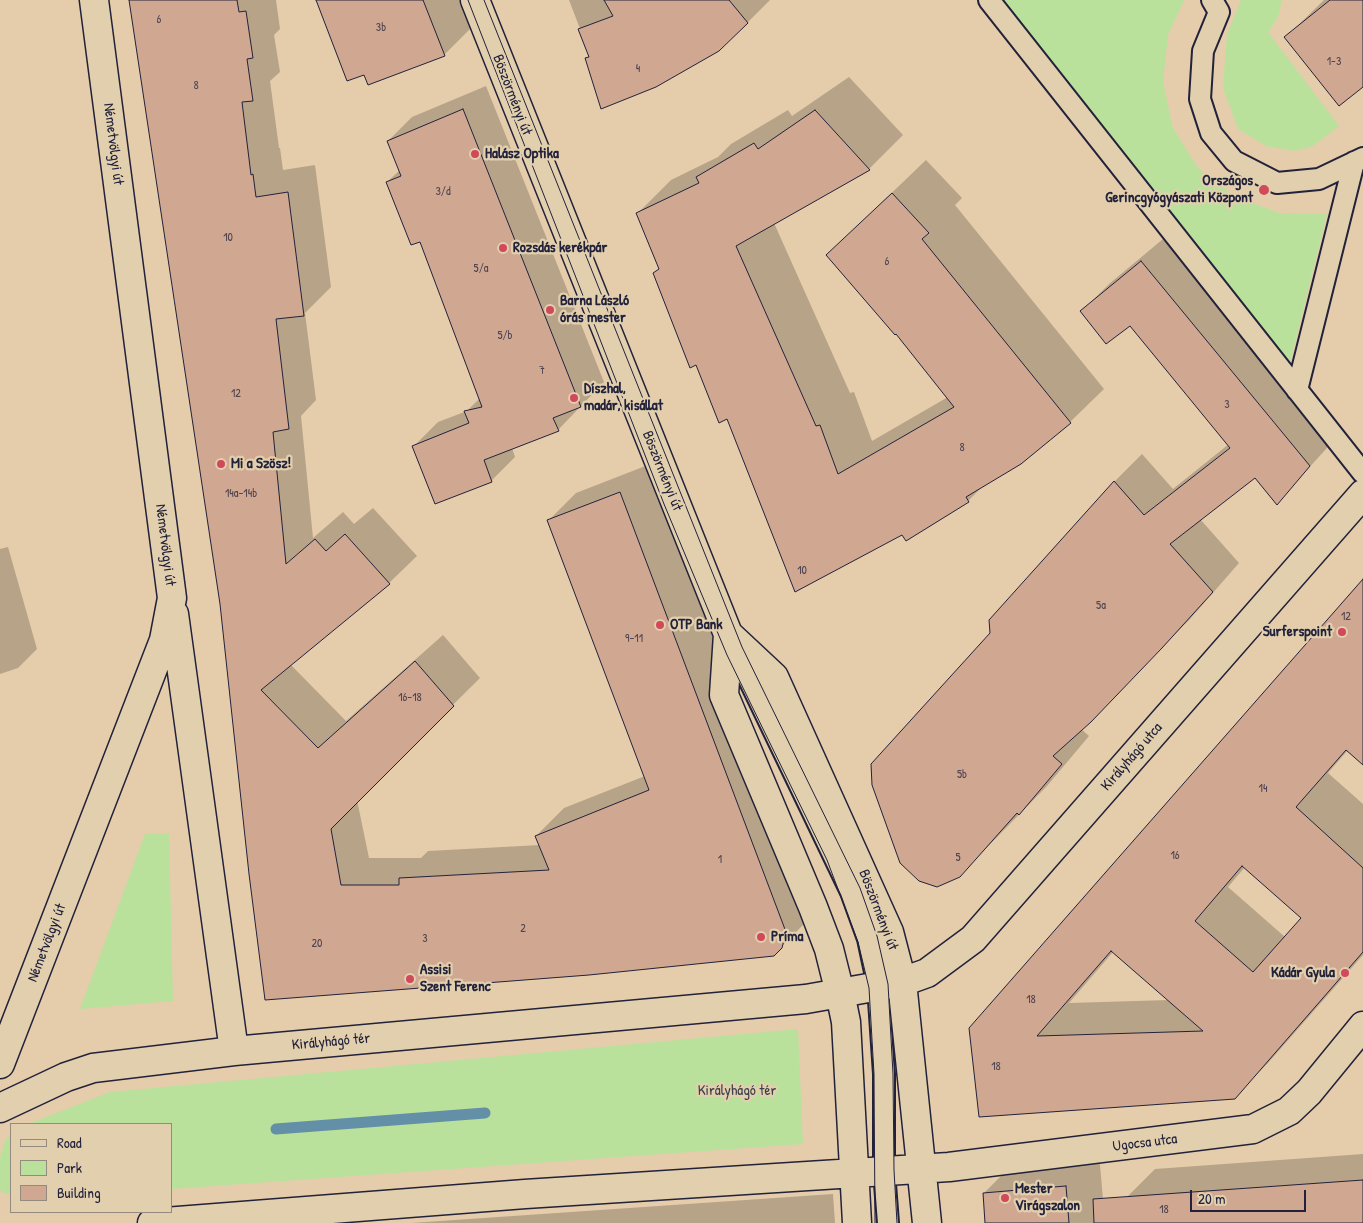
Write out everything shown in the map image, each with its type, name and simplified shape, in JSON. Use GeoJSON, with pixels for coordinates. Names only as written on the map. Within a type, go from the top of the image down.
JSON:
{"type":"FeatureCollection","features":[{"type":"Feature","properties":{"kind":"street","name":"Németvölgyi út"},"geometry":{"type":"LineString","coordinates":[[0,1064],[164,640],[172,598],[94,0]]}},
{"type":"Feature","properties":{"kind":"street","name":"Böszörményi út"},"geometry":{"type":"LineString","coordinates":[[475,0],[728,634],[774,677],[889,932],[890,984],[921,1168],[927,1223]]}},
{"type":"Feature","properties":{"kind":"street","name":"Királyhágó utca"},"geometry":{"type":"LineString","coordinates":[[890,984],[927,973],[973,939],[1363,494]]}},
{"type":"Feature","properties":{"kind":"street"},"geometry":{"type":"LineString","coordinates":[[172,598],[187,695],[234,1051]]}},
{"type":"Feature","properties":{"kind":"street","name":"Böszörményi út"},"geometry":{"type":"LineString","coordinates":[[728,634],[724,695],[814,908],[829,949],[840,993],[846,1022],[857,1223]]}},
{"type":"Feature","properties":{"kind":"street","name":"Királyhágó tér"},"geometry":{"type":"LineString","coordinates":[[0,1108],[66,1077],[93,1068],[234,1051],[806,999],[890,984]]}},
{"type":"Feature","properties":{"kind":"street","name":"Ugocsa utca"},"geometry":{"type":"LineString","coordinates":[[884,1171],[959,1166],[1253,1129],[1289,1111],[1309,1092],[1363,1026]]}},
{"type":"Feature","properties":{"kind":"street"},"geometry":{"type":"LineString","coordinates":[[152,1223],[534,1193],[884,1171]]}},
{"type":"Feature","properties":{"kind":"lane"},"geometry":{"type":"LineString","coordinates":[[989,0],[1363,473]]}},
{"type":"Feature","properties":{"kind":"lane"},"geometry":{"type":"LineString","coordinates":[[1212,0],[1218,12],[1203,51],[1200,99],[1210,133],[1234,160],[1277,183],[1319,178],[1358,160]]}},
{"type":"Feature","properties":{"kind":"lane"},"geometry":{"type":"LineString","coordinates":[[1297,390],[1358,160]]}},
{"type":"Feature","properties":{"kind":"lane","name":"Böszörményi út"},"geometry":{"type":"LineString","coordinates":[[888,1223],[884,1171],[884,1074],[890,984]]}},
{"type":"Feature","properties":{"kind":"green space"},"geometry":{"type":"Polygon","coordinates":[[[997,0],[1184,0],[1168,35],[1163,82],[1173,128],[1198,168],[1235,197],[1280,213],[1327,214],[1288,371],[997,0]]]}},
{"type":"Feature","properties":{"kind":"green space"},"geometry":{"type":"Polygon","coordinates":[[[1241,0],[1282,0],[1278,17],[1268,32],[1339,126],[1313,146],[1295,151],[1266,146],[1238,129],[1223,88],[1227,34],[1241,0]]]}},
{"type":"Feature","properties":{"kind":"green space"},"geometry":{"type":"Polygon","coordinates":[[[145,834],[169,834],[173,1001],[80,1009],[145,834]]]}},
{"type":"Feature","properties":{"kind":"green space","name":"Királyhágó tér"},"geometry":{"type":"Polygon","coordinates":[[[798,1029],[803,1144],[172,1189],[172,1123],[31,1123],[110,1092],[798,1029]]]}},
{"type":"Feature","properties":{"kind":"green space"},"geometry":{"type":"Polygon","coordinates":[[[10,1136],[10,1194],[3,1193],[0,1189],[0,1157],[5,1140],[10,1136]]]}},
{"type":"Feature","properties":{"kind":"building"},"geometry":{"type":"Polygon","coordinates":[[[129,0],[237,0],[239,12],[246,11],[253,58],[247,59],[253,101],[242,102],[251,175],[253,174],[256,197],[288,192],[304,316],[276,319],[289,429],[273,432],[286,564],[315,539],[326,551],[345,534],[390,584],[261,690],[318,748],[415,661],[454,706],[331,829],[341,885],[399,885],[399,878],[549,870],[535,836],[649,790],[547,520],[620,492],[786,932],[782,948],[774,956],[589,975],[265,1000],[249,874],[220,604],[129,0]]]}},
{"type":"Feature","properties":{"kind":"building"},"geometry":{"type":"Polygon","coordinates":[[[316,0],[423,0],[445,56],[368,85],[364,75],[347,81],[316,0]]]}},
{"type":"Feature","properties":{"kind":"building"},"geometry":{"type":"Polygon","coordinates":[[[604,0],[729,0],[748,23],[719,51],[656,87],[601,109],[585,58],[589,57],[578,29],[613,16],[604,0]]]}},
{"type":"Feature","properties":{"kind":"building"},"geometry":{"type":"Polygon","coordinates":[[[1330,0],[1363,0],[1363,87],[1339,106],[1284,37],[1330,0]]]}},
{"type":"Feature","properties":{"kind":"building"},"geometry":{"type":"Polygon","coordinates":[[[463,109],[581,407],[553,418],[559,431],[484,460],[492,482],[435,504],[412,446],[469,423],[464,411],[482,407],[420,242],[411,245],[386,182],[401,176],[387,141],[463,109]]]}},
{"type":"Feature","properties":{"kind":"building"},"geometry":{"type":"Polygon","coordinates":[[[815,110],[870,170],[736,246],[816,426],[820,425],[838,474],[954,407],[896,334],[826,255],[892,193],[929,233],[922,239],[1071,423],[1021,464],[966,497],[969,502],[906,541],[902,535],[795,592],[727,419],[719,423],[696,365],[690,368],[653,273],[659,269],[636,213],[699,183],[696,177],[754,143],[758,149],[815,110]]]}},
{"type":"Feature","properties":{"kind":"building"},"geometry":{"type":"Polygon","coordinates":[[[1141,261],[1310,466],[1277,505],[1255,478],[1170,544],[1213,592],[1091,722],[1053,756],[1062,764],[1019,815],[1017,813],[960,877],[937,887],[919,881],[900,863],[872,785],[871,764],[990,633],[989,620],[1114,481],[1144,515],[1230,448],[1130,326],[1106,344],[1080,311],[1141,261]]]}},
{"type":"Feature","properties":{"kind":"building"},"geometry":{"type":"Polygon","coordinates":[[[1363,579],[1363,765],[1346,750],[1296,807],[1363,868],[1363,952],[1235,1099],[979,1117],[969,1028],[1363,579]],[[1242,866],[1195,921],[1253,972],[1301,918],[1242,866]],[[1111,951],[1037,1036],[1203,1031],[1111,951]]]}},
{"type":"Feature","properties":{"kind":"building"},"geometry":{"type":"Polygon","coordinates":[[[1363,1180],[1363,1223],[1094,1223],[1093,1199],[1363,1180]]]}},
{"type":"Feature","properties":{"kind":"building"},"geometry":{"type":"Polygon","coordinates":[[[1066,1186],[1069,1223],[985,1223],[983,1193],[1066,1186]]]}},
{"type":"Feature","properties":{"kind":"waterway"},"geometry":{"type":"LineString","coordinates":[[276,1129],[485,1113]]}},
{"type":"Feature","properties":{"kind":"tram line"},"geometry":{"type":"LineString","coordinates":[[468,0],[664,504],[727,655],[827,860],[858,942],[869,988],[874,1074],[875,1223]]}},
{"type":"Feature","properties":{"kind":"tram line"},"geometry":{"type":"LineString","coordinates":[[484,0],[742,647],[860,888],[877,936],[888,984],[893,1074],[894,1170],[897,1223]]}},
{"type":"Feature","properties":{"kind":"place","name":"Halász Optika"},"geometry":{"type":"Point","coordinates":[475,154]}},
{"type":"Feature","properties":{"kind":"place","name":"Országos Gerincgyógyászati Központ"},"geometry":{"type":"Point","coordinates":[1264,190]}},
{"type":"Feature","properties":{"kind":"place","name":"Rozsdás kerékpár"},"geometry":{"type":"Point","coordinates":[503,248]}},
{"type":"Feature","properties":{"kind":"place","name":"Barna László órás mester"},"geometry":{"type":"Point","coordinates":[550,310]}},
{"type":"Feature","properties":{"kind":"place","name":"Díszhal, madár, kisállat"},"geometry":{"type":"Point","coordinates":[574,398]}},
{"type":"Feature","properties":{"kind":"place","name":"Mi a Szösz!"},"geometry":{"type":"Point","coordinates":[221,464]}},
{"type":"Feature","properties":{"kind":"place","name":"OTP Bank"},"geometry":{"type":"Point","coordinates":[660,625]}},
{"type":"Feature","properties":{"kind":"place","name":"Surferspoint"},"geometry":{"type":"Point","coordinates":[1342,632]}},
{"type":"Feature","properties":{"kind":"place","name":"Príma"},"geometry":{"type":"Point","coordinates":[761,937]}},
{"type":"Feature","properties":{"kind":"place","name":"Kádár Gyula"},"geometry":{"type":"Point","coordinates":[1345,973]}},
{"type":"Feature","properties":{"kind":"place","name":"Assisi Szent Ferenc"},"geometry":{"type":"Point","coordinates":[410,979]}},
{"type":"Feature","properties":{"kind":"place","name":"Mester Virágszalon"},"geometry":{"type":"Point","coordinates":[1005,1198]}}]}
